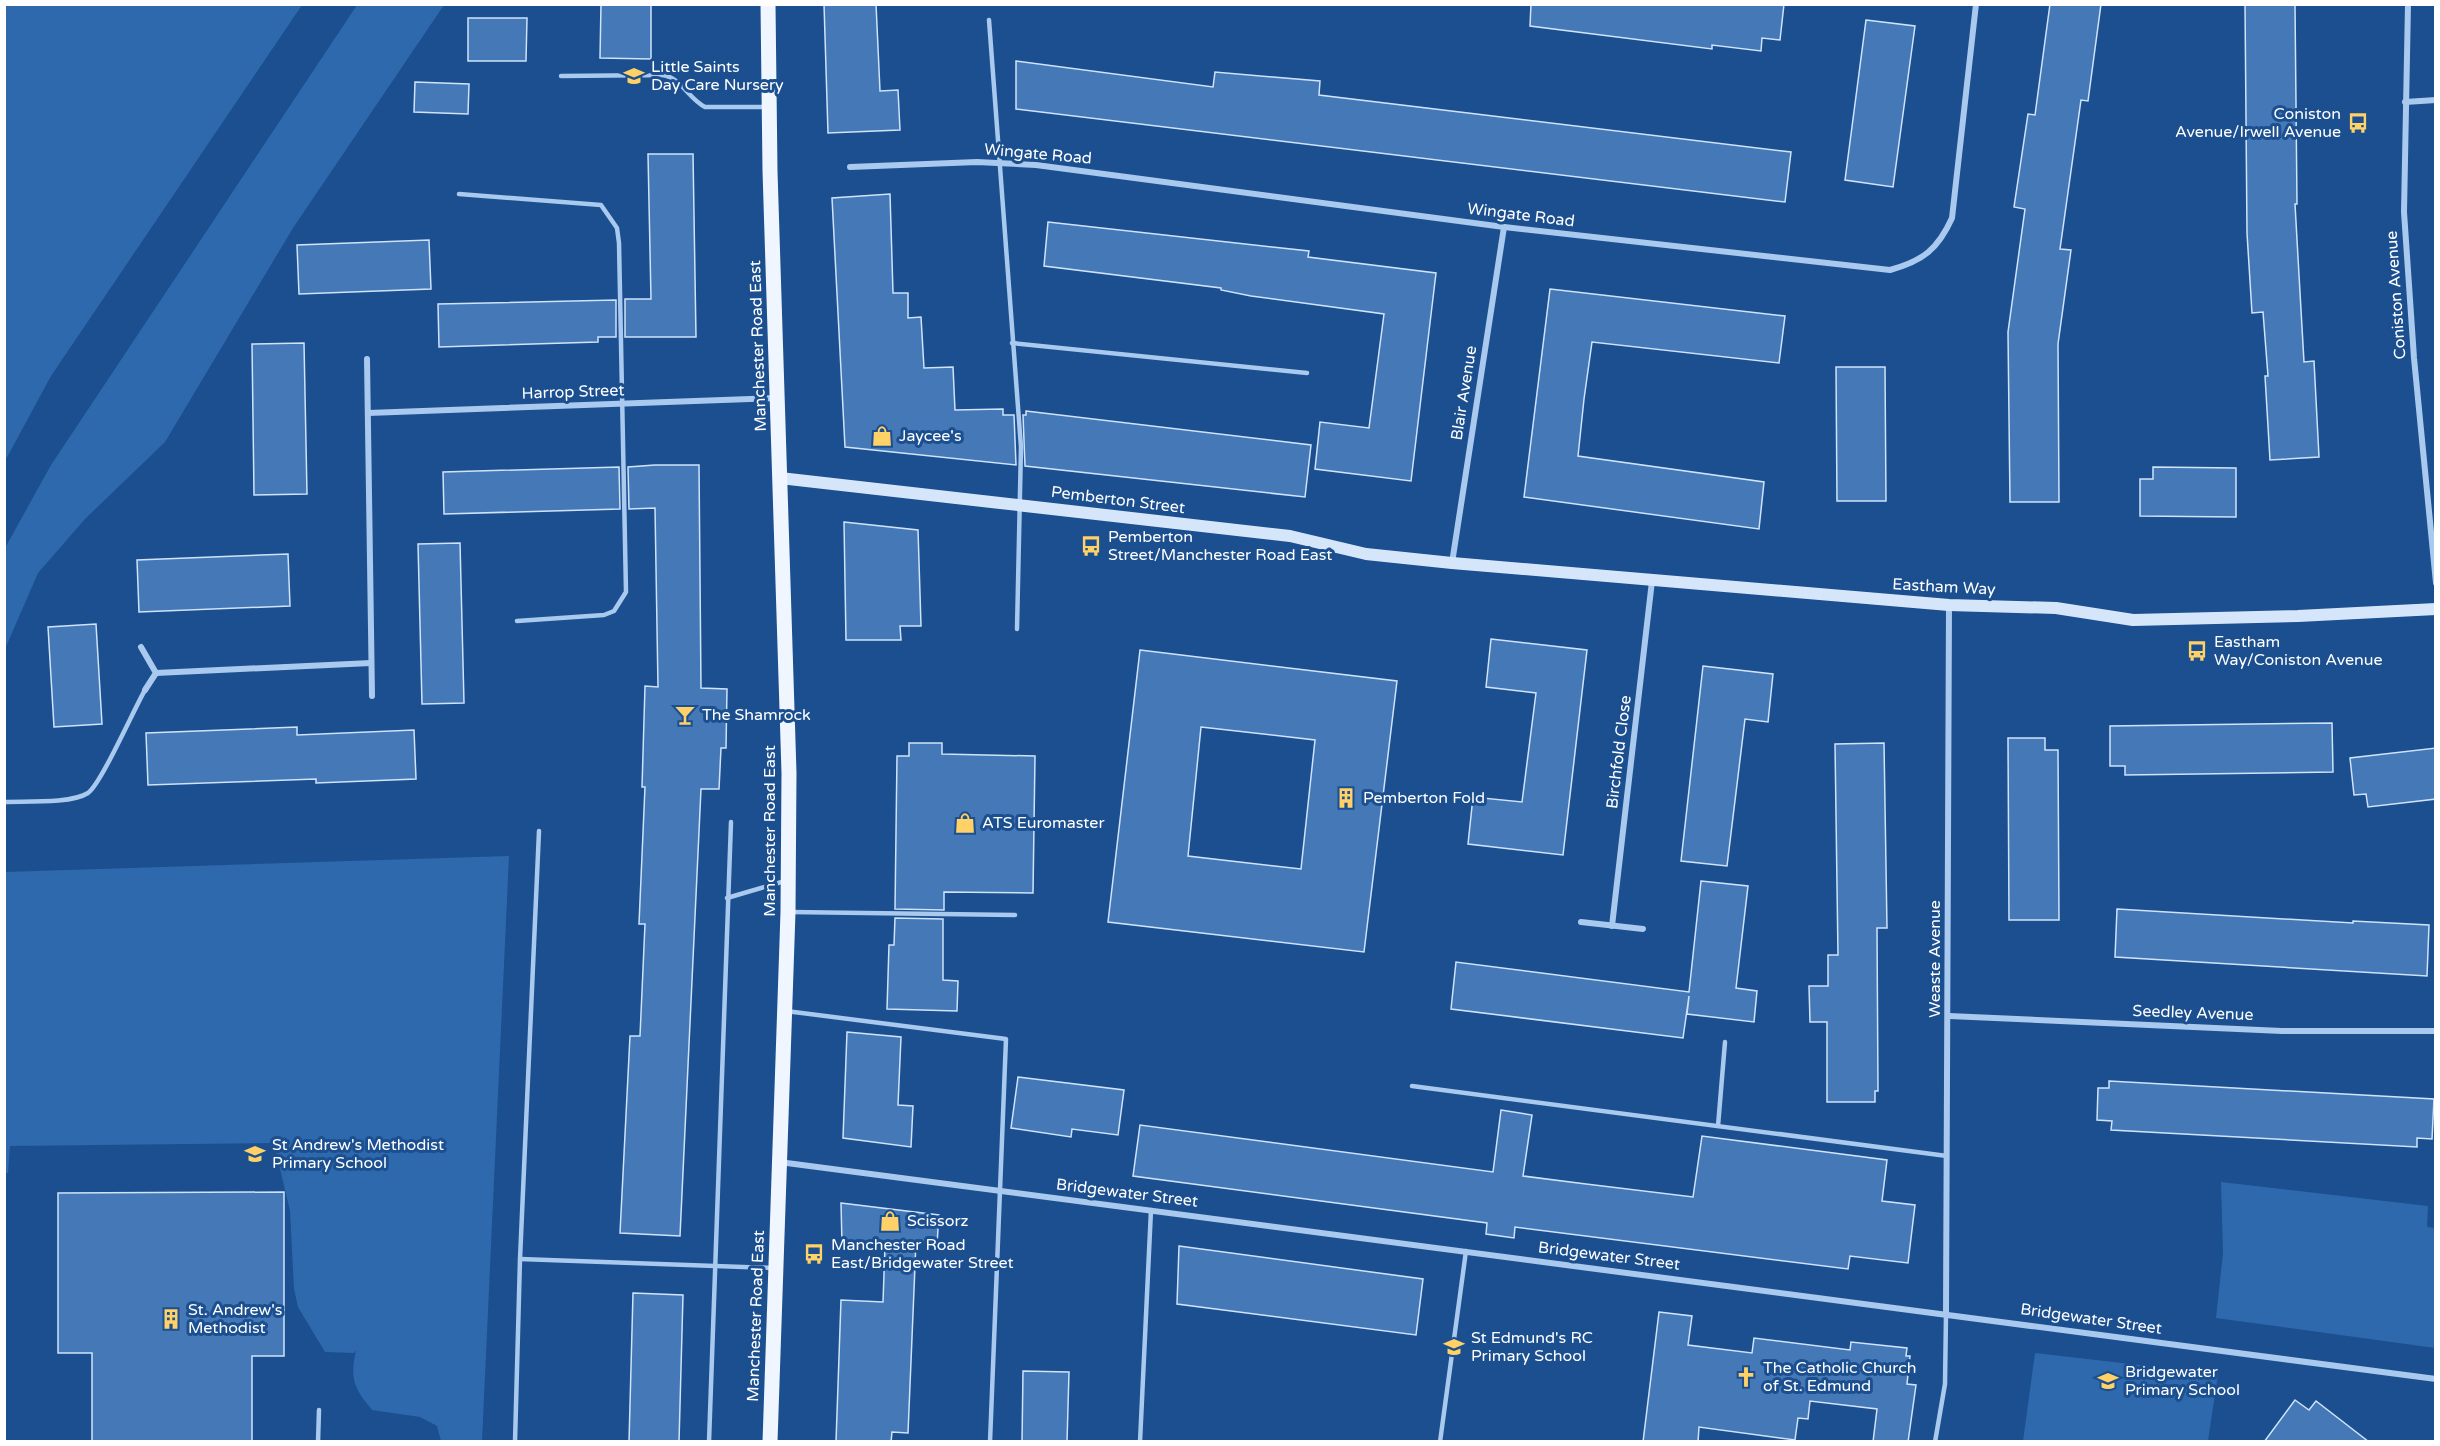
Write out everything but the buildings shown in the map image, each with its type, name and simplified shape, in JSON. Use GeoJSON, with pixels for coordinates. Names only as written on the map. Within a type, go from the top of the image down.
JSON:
{"type":"FeatureCollection","features":[{"type":"Feature","properties":{"kind":"main road","name":"Manchester Road East"},"geometry":{"type":"LineString","coordinates":[[768,4],[769,107],[789,773],[789,880],[770,1442]]}},
{"type":"Feature","properties":{"kind":"street","name":"Wingate Road"},"geometry":{"type":"LineString","coordinates":[[850,167],[999,163],[1036,165],[1504,227],[1890,270],[1906,266],[1935,248],[1952,218],[1976,4]]}},
{"type":"Feature","properties":{"kind":"street","name":"Coniston Avenue"},"geometry":{"type":"LineString","coordinates":[[2408,4],[2404,212],[2413,347],[2436,583]]}},
{"type":"Feature","properties":{"kind":"street"},"geometry":{"type":"LineString","coordinates":[[2405,102],[2436,100]]}},
{"type":"Feature","properties":{"kind":"street","name":"Blair Avenue"},"geometry":{"type":"LineString","coordinates":[[1452,563],[1504,227]]}},
{"type":"Feature","properties":{"kind":"street"},"geometry":{"type":"LineString","coordinates":[[367,359],[372,696]]}},
{"type":"Feature","properties":{"kind":"street","name":"Harrop Street"},"geometry":{"type":"LineString","coordinates":[[368,413],[779,398]]}},
{"type":"Feature","properties":{"kind":"street","name":"Pemberton Street"},"geometry":{"type":"LineString","coordinates":[[780,478],[1290,536],[1366,554],[1452,563]]}},
{"type":"Feature","properties":{"kind":"street","name":"Eastham Way"},"geometry":{"type":"LineString","coordinates":[[1452,563],[1949,605],[2056,608],[2133,620],[2436,609]]}},
{"type":"Feature","properties":{"kind":"street","name":"Birchfold Close"},"geometry":{"type":"LineString","coordinates":[[1612,926],[1652,581]]}},
{"type":"Feature","properties":{"kind":"street","name":"Weaste Avenue"},"geometry":{"type":"LineString","coordinates":[[1946,1314],[1949,605]]}},
{"type":"Feature","properties":{"kind":"street"},"geometry":{"type":"LineString","coordinates":[[141,647],[156,673]]}},
{"type":"Feature","properties":{"kind":"street"},"geometry":{"type":"LineString","coordinates":[[156,673],[371,663]]}},
{"type":"Feature","properties":{"kind":"street"},"geometry":{"type":"LineString","coordinates":[[145,690],[156,673]]}},
{"type":"Feature","properties":{"kind":"street"},"geometry":{"type":"LineString","coordinates":[[1581,922],[1643,929]]}},
{"type":"Feature","properties":{"kind":"street","name":"Seedley Avenue"},"geometry":{"type":"LineString","coordinates":[[1948,1016],[2282,1031],[2436,1031]]}},
{"type":"Feature","properties":{"kind":"street","name":"Bridgewater Street"},"geometry":{"type":"LineString","coordinates":[[779,1162],[2436,1379]]}},
{"type":"Feature","properties":{"kind":"lane"},"geometry":{"type":"LineString","coordinates":[[989,20],[1020,447],[1017,629]]}},
{"type":"Feature","properties":{"kind":"lane"},"geometry":{"type":"LineString","coordinates":[[561,76],[663,75],[672,77],[696,102],[705,107],[769,107]]}},
{"type":"Feature","properties":{"kind":"lane"},"geometry":{"type":"LineString","coordinates":[[459,194],[601,206],[617,228],[620,243],[626,592],[622,602],[614,611],[604,615],[517,621]]}},
{"type":"Feature","properties":{"kind":"lane"},"geometry":{"type":"LineString","coordinates":[[1012,343],[1307,373]]}},
{"type":"Feature","properties":{"kind":"lane"},"geometry":{"type":"LineString","coordinates":[[4,802],[75,798],[89,792],[98,781],[145,690]]}},
{"type":"Feature","properties":{"kind":"lane"},"geometry":{"type":"LineString","coordinates":[[709,1442],[730,822]]}},
{"type":"Feature","properties":{"kind":"lane"},"geometry":{"type":"LineString","coordinates":[[515,1442],[520,1259],[540,831]]}},
{"type":"Feature","properties":{"kind":"lane"},"geometry":{"type":"LineString","coordinates":[[727,898],[789,880]]}},
{"type":"Feature","properties":{"kind":"lane"},"geometry":{"type":"LineString","coordinates":[[788,912],[1016,915]]}},
{"type":"Feature","properties":{"kind":"lane"},"geometry":{"type":"LineString","coordinates":[[784,1011],[1006,1039],[990,1442]]}},
{"type":"Feature","properties":{"kind":"lane"},"geometry":{"type":"LineString","coordinates":[[1718,1126],[1725,1042]]}},
{"type":"Feature","properties":{"kind":"lane"},"geometry":{"type":"LineString","coordinates":[[1412,1086],[1947,1156]]}},
{"type":"Feature","properties":{"kind":"lane"},"geometry":{"type":"LineString","coordinates":[[1140,1442],[1151,1210]]}},
{"type":"Feature","properties":{"kind":"lane"},"geometry":{"type":"LineString","coordinates":[[1440,1442],[1466,1251]]}},
{"type":"Feature","properties":{"kind":"lane"},"geometry":{"type":"LineString","coordinates":[[520,1259],[776,1268]]}},
{"type":"Feature","properties":{"kind":"lane"},"geometry":{"type":"LineString","coordinates":[[1935,1442],[1945,1384],[1946,1314]]}},
{"type":"Feature","properties":{"kind":"lane"},"geometry":{"type":"LineString","coordinates":[[318,1442],[319,1410]]}},
{"type":"Feature","properties":{"kind":"shaded area"},"geometry":{"type":"Polygon","coordinates":[[[4,5],[302,5],[51,376],[5,461],[4,5]]]}},
{"type":"Feature","properties":{"kind":"shaded area"},"geometry":{"type":"Polygon","coordinates":[[[357,5],[444,5],[293,228],[165,442],[85,519],[38,573],[5,649],[5,548],[51,465],[357,5]]]}},
{"type":"Feature","properties":{"kind":"shaded area","name":"St Andrew's Methodist Primary School"},"geometry":{"type":"Polygon","coordinates":[[[509,856],[482,1441],[441,1441],[437,1426],[420,1417],[372,1410],[357,1389],[353,1376],[356,1350],[354,1353],[325,1352],[298,1307],[294,1289],[290,1211],[274,1143],[10,1146],[8,1173],[5,1173],[5,872],[509,856]]]}},
{"type":"Feature","properties":{"kind":"shaded area"},"geometry":{"type":"Polygon","coordinates":[[[2221,1182],[2428,1206],[2427,1227],[2435,1228],[2435,1348],[2216,1318],[2223,1253],[2221,1182]]]}},
{"type":"Feature","properties":{"kind":"shaded area"},"geometry":{"type":"Polygon","coordinates":[[[2035,1353],[2218,1374],[2208,1441],[2023,1441],[2035,1353]]]}},
{"type":"Feature","properties":{"kind":"place","name":"Little Saints Day Care Nursery"},"geometry":{"type":"Point","coordinates":[634,76]}},
{"type":"Feature","properties":{"kind":"place","name":"Coniston Avenue/Irwell Avenue"},"geometry":{"type":"Point","coordinates":[2358,123]}},
{"type":"Feature","properties":{"kind":"place","name":"Jaycee's"},"geometry":{"type":"Point","coordinates":[882,436]}},
{"type":"Feature","properties":{"kind":"place","name":"Pemberton Street/Manchester Road East"},"geometry":{"type":"Point","coordinates":[1091,546]}},
{"type":"Feature","properties":{"kind":"place","name":"Eastham Way/Coniston Avenue"},"geometry":{"type":"Point","coordinates":[2197,651]}},
{"type":"Feature","properties":{"kind":"place","name":"The Shamrock"},"geometry":{"type":"Point","coordinates":[685,715]}},
{"type":"Feature","properties":{"kind":"place","name":"Pemberton Fold"},"geometry":{"type":"Point","coordinates":[1346,798]}},
{"type":"Feature","properties":{"kind":"place","name":"ATS Euromaster"},"geometry":{"type":"Point","coordinates":[965,823]}},
{"type":"Feature","properties":{"kind":"place","name":"St Andrew's Methodist Primary School"},"geometry":{"type":"Point","coordinates":[255,1154]}},
{"type":"Feature","properties":{"kind":"place","name":"Scissorz"},"geometry":{"type":"Point","coordinates":[890,1221]}},
{"type":"Feature","properties":{"kind":"place","name":"Manchester Road East/Bridgewater Street"},"geometry":{"type":"Point","coordinates":[814,1254]}},
{"type":"Feature","properties":{"kind":"place","name":"St. Andrew's Methodist"},"geometry":{"type":"Point","coordinates":[171,1319]}},
{"type":"Feature","properties":{"kind":"place","name":"St Edmund's RC Primary School"},"geometry":{"type":"Point","coordinates":[1454,1347]}},
{"type":"Feature","properties":{"kind":"place","name":"The Catholic Church of St. Edmund"},"geometry":{"type":"Point","coordinates":[1746,1377]}},
{"type":"Feature","properties":{"kind":"place","name":"Bridgewater Primary School"},"geometry":{"type":"Point","coordinates":[2108,1381]}}]}
